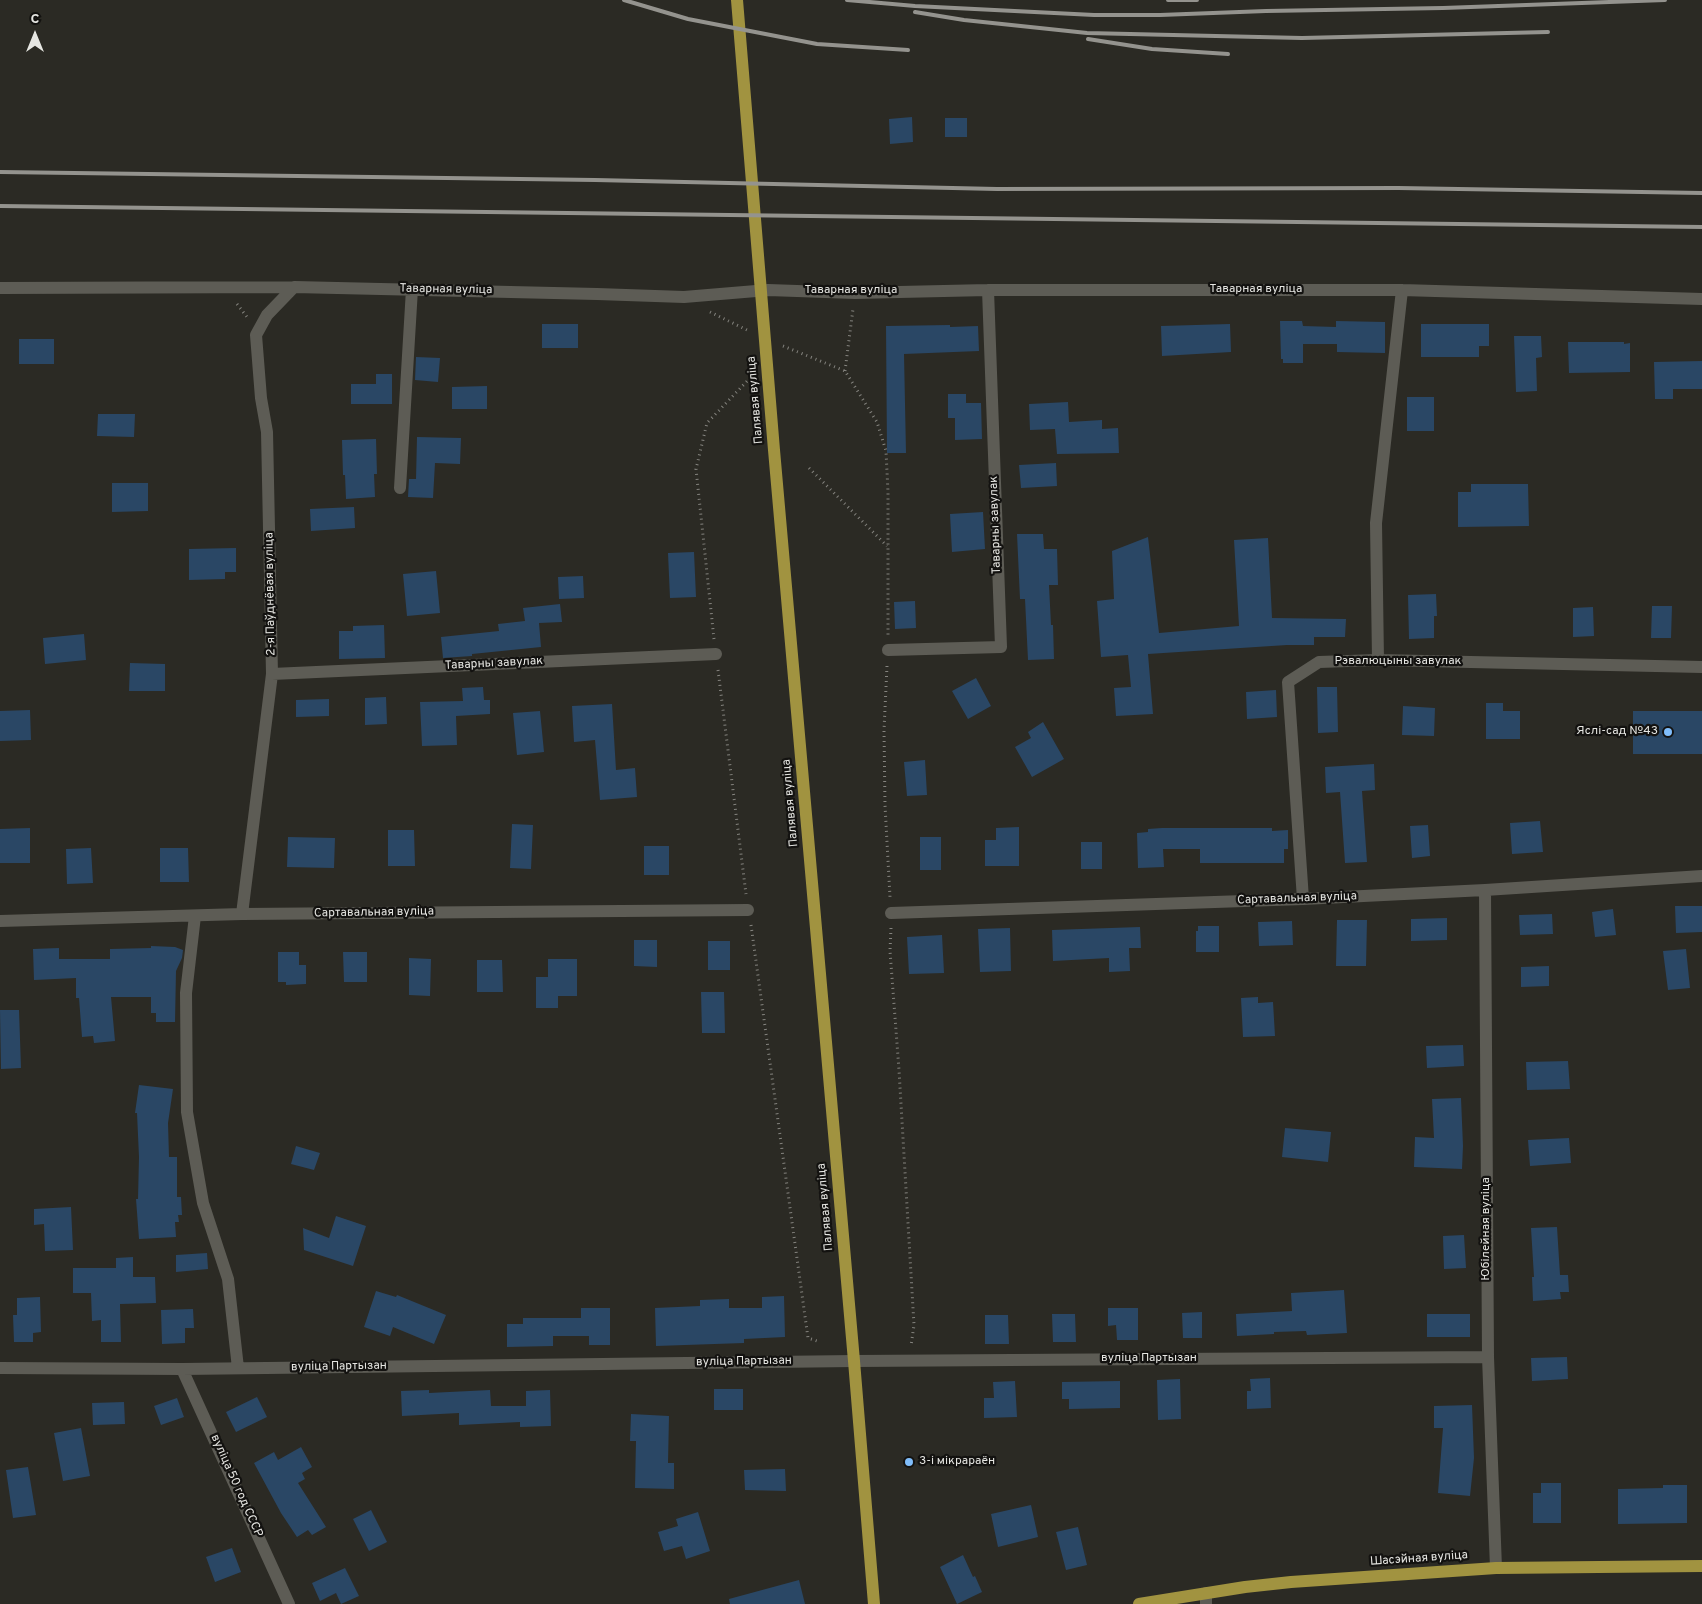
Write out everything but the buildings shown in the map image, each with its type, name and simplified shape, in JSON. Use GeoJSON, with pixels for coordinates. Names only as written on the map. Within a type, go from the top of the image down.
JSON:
{"type":"FeatureCollection","features":[{"type":"Feature","properties":{"kind":"main road","name":"Палявая вуліца"},"geometry":{"type":"LineString","coordinates":[[737,0],[874,1604]]}},
{"type":"Feature","properties":{"kind":"main road","name":"Шасэйная вуліца"},"geometry":{"type":"LineString","coordinates":[[1140,1604],[1206,1599],[1291,1582],[1496,1568],[1702,1566]]}},
{"type":"Feature","properties":{"kind":"street","name":"Таварная вуліца"},"geometry":{"type":"LineString","coordinates":[[0,288],[294,287],[684,297],[768,290],[855,292],[988,290],[1402,290],[1702,299]]}},
{"type":"Feature","properties":{"kind":"street"},"geometry":{"type":"LineString","coordinates":[[256,335],[267,315],[294,287]]}},
{"type":"Feature","properties":{"kind":"street"},"geometry":{"type":"LineString","coordinates":[[400,488],[412,289]]}},
{"type":"Feature","properties":{"kind":"street","name":"Таварны завулак"},"geometry":{"type":"LineString","coordinates":[[888,650],[1001,648],[988,290]]}},
{"type":"Feature","properties":{"kind":"street"},"geometry":{"type":"LineString","coordinates":[[1378,660],[1376,523],[1402,290]]}},
{"type":"Feature","properties":{"kind":"street","name":"2-я Паўднёвая вуліца"},"geometry":{"type":"LineString","coordinates":[[242,914],[272,674],[267,432],[256,335]]}},
{"type":"Feature","properties":{"kind":"street","name":"Таварны завулак"},"geometry":{"type":"LineString","coordinates":[[272,674],[716,654]]}},
{"type":"Feature","properties":{"kind":"street","name":"Рэвалюцыны завулак"},"geometry":{"type":"LineString","coordinates":[[1302,899],[1288,682],[1319,662],[1378,660],[1702,667]]}},
{"type":"Feature","properties":{"kind":"street","name":"Сартавальная вуліца"},"geometry":{"type":"LineString","coordinates":[[891,913],[1302,899],[1485,890],[1702,876]]}},
{"type":"Feature","properties":{"kind":"street","name":"Юбілейная вуліца"},"geometry":{"type":"LineString","coordinates":[[1485,890],[1488,1357],[1496,1568]]}},
{"type":"Feature","properties":{"kind":"street","name":"Сартавальная вуліца"},"geometry":{"type":"LineString","coordinates":[[0,922],[242,914],[748,910]]}},
{"type":"Feature","properties":{"kind":"street"},"geometry":{"type":"LineString","coordinates":[[195,916],[186,993],[187,1112],[202,1203],[228,1279],[238,1368]]}},
{"type":"Feature","properties":{"kind":"street","name":"вуліца Партызан"},"geometry":{"type":"LineString","coordinates":[[0,1368],[238,1368],[854,1360],[1488,1357]]}},
{"type":"Feature","properties":{"kind":"street","name":"вуліца 50 год СССР"},"geometry":{"type":"LineString","coordinates":[[182,1368],[289,1604]]}},
{"type":"Feature","properties":{"kind":"path"},"geometry":{"type":"LineString","coordinates":[[221,287],[246,315],[256,335]]}},
{"type":"Feature","properties":{"kind":"path"},"geometry":{"type":"LineString","coordinates":[[845,371],[855,292]]}},
{"type":"Feature","properties":{"kind":"path"},"geometry":{"type":"LineString","coordinates":[[779,354],[786,348]]}},
{"type":"Feature","properties":{"kind":"path"},"geometry":{"type":"LineString","coordinates":[[752,376],[707,423],[696,469],[716,654],[748,910],[808,1338],[817,1341]]}},
{"type":"Feature","properties":{"kind":"path"},"geometry":{"type":"LineString","coordinates":[[809,468],[888,546]]}},
{"type":"Feature","properties":{"kind":"path"},"geometry":{"type":"LineString","coordinates":[[891,913],[890,951],[900,1080],[914,1325],[912,1345],[905,1360]]}},
{"type":"Feature","properties":{"kind":"railway"},"geometry":{"type":"LineString","coordinates":[[624,0],[688,19],[817,44],[908,50]]}},
{"type":"Feature","properties":{"kind":"railway"},"geometry":{"type":"LineString","coordinates":[[847,0],[915,6],[1094,15],[1443,8],[1665,0]]}},
{"type":"Feature","properties":{"kind":"railway"},"geometry":{"type":"LineString","coordinates":[[1168,0],[1197,0]]}},
{"type":"Feature","properties":{"kind":"railway"},"geometry":{"type":"LineString","coordinates":[[915,12],[964,20],[1087,33],[1302,38],[1548,32]]}},
{"type":"Feature","properties":{"kind":"railway"},"geometry":{"type":"LineString","coordinates":[[1088,39],[1152,49],[1228,54]]}},
{"type":"Feature","properties":{"kind":"railway"},"geometry":{"type":"LineString","coordinates":[[0,172],[595,180],[997,189],[1398,188],[1702,193]]}},
{"type":"Feature","properties":{"kind":"railway"},"geometry":{"type":"LineString","coordinates":[[0,206],[1702,227]]}},
{"type":"Feature","properties":{"kind":"place","name":"Яслі-сад №43"},"geometry":{"type":"Point","coordinates":[1668,732]}},
{"type":"Feature","properties":{"kind":"place","name":"3-і мікрараён"},"geometry":{"type":"Point","coordinates":[909,1462]}}]}
